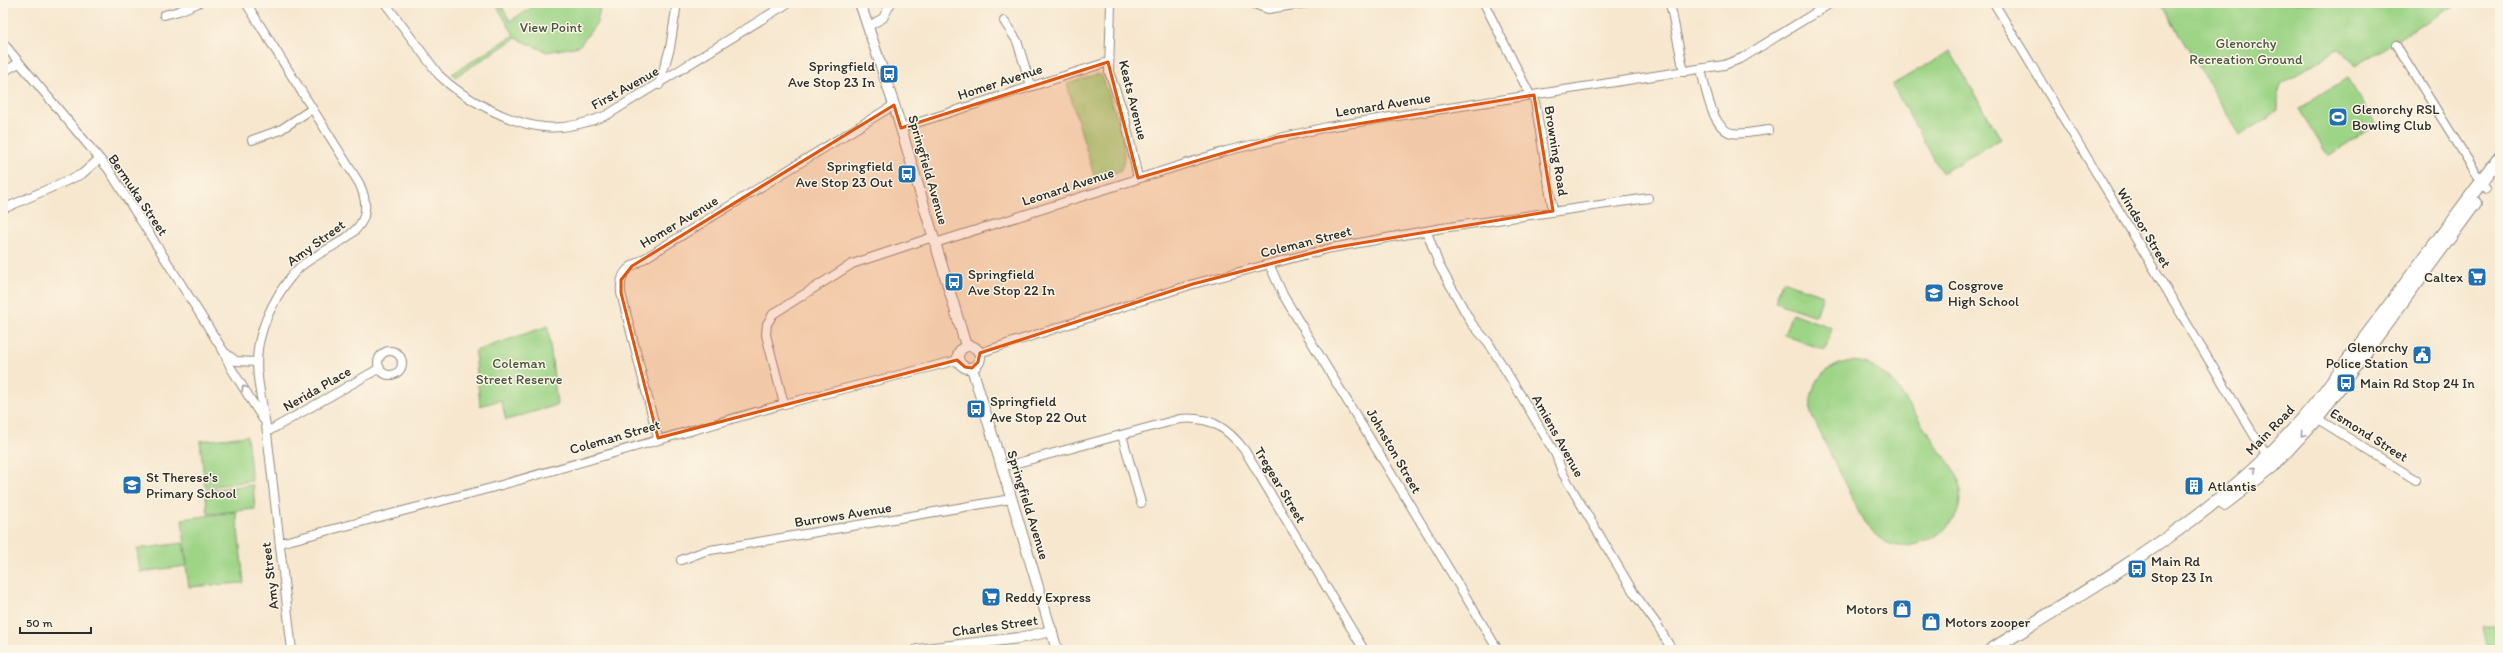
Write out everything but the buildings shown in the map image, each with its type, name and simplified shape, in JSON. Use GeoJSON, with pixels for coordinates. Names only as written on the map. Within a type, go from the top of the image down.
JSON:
{"type":"FeatureCollection","features":[{"type":"Feature","properties":{"kind":"main road","name":"Main Road"},"geometry":{"type":"LineString","coordinates":[[2005,650],[2130,570],[2205,519],[2270,461],[2313,415],[2483,186],[2500,157]]}},
{"type":"Feature","properties":{"kind":"main road","name":"Main Road"},"geometry":{"type":"LineString","coordinates":[[2483,186],[2500,170]]}},
{"type":"Feature","properties":{"kind":"main road","name":"Main Road"},"geometry":{"type":"LineString","coordinates":[[1991,650],[2173,532],[2270,461]]}},
{"type":"Feature","properties":{"kind":"street"},"geometry":{"type":"LineString","coordinates":[[164,15],[198,3]]}},
{"type":"Feature","properties":{"kind":"street","name":"Amy Street"},"geometry":{"type":"LineString","coordinates":[[246,3],[360,183],[365,198],[366,210],[361,223],[354,232],[301,267],[290,280],[264,324],[256,362],[267,432],[292,650]]}},
{"type":"Feature","properties":{"kind":"street"},"geometry":{"type":"LineString","coordinates":[[386,5],[395,3]]}},
{"type":"Feature","properties":{"kind":"street"},"geometry":{"type":"LineString","coordinates":[[659,85],[671,42],[677,3]]}},
{"type":"Feature","properties":{"kind":"street","name":"First Avenue"},"geometry":{"type":"LineString","coordinates":[[386,5],[448,85],[474,102],[523,124],[545,128],[580,124],[607,114],[659,85],[788,3]]}},
{"type":"Feature","properties":{"kind":"street","name":"Springfield Avenue"},"geometry":{"type":"LineString","coordinates":[[860,3],[869,26],[894,105],[966,346]]}},
{"type":"Feature","properties":{"kind":"street"},"geometry":{"type":"LineString","coordinates":[[869,26],[883,18],[891,3]]}},
{"type":"Feature","properties":{"kind":"street","name":"Keats Avenue"},"geometry":{"type":"LineString","coordinates":[[1111,3],[1108,62],[1124,114],[1138,178]]}},
{"type":"Feature","properties":{"kind":"street"},"geometry":{"type":"LineString","coordinates":[[1251,3],[1268,9],[1307,3]]}},
{"type":"Feature","properties":{"kind":"street","name":"Browning Road"},"geometry":{"type":"LineString","coordinates":[[1484,3],[1532,95],[1553,211]]}},
{"type":"Feature","properties":{"kind":"street"},"geometry":{"type":"LineString","coordinates":[[1670,3],[1684,72]]}},
{"type":"Feature","properties":{"kind":"street","name":"Leonard Avenue"},"geometry":{"type":"LineString","coordinates":[[784,404],[766,335],[767,324],[773,314],[852,264],[1278,137],[1327,127],[1684,72],[1732,63],[1831,3]]}},
{"type":"Feature","properties":{"kind":"street","name":"Windsor Street"},"geometry":{"type":"LineString","coordinates":[[1994,3],[2270,461]]}},
{"type":"Feature","properties":{"kind":"street"},"geometry":{"type":"LineString","coordinates":[[1004,21],[1017,41],[1031,86]]}},
{"type":"Feature","properties":{"kind":"street","name":"Bermuka Street"},"geometry":{"type":"LineString","coordinates":[[3,43],[115,179],[224,352],[231,368],[265,421]]}},
{"type":"Feature","properties":{"kind":"street"},"geometry":{"type":"LineString","coordinates":[[2396,45],[2483,186]]}},
{"type":"Feature","properties":{"kind":"street"},"geometry":{"type":"LineString","coordinates":[[3,72],[19,62]]}},
{"type":"Feature","properties":{"kind":"street","name":"Homer Avenue"},"geometry":{"type":"LineString","coordinates":[[901,128],[1108,62]]}},
{"type":"Feature","properties":{"kind":"street"},"geometry":{"type":"LineString","coordinates":[[1701,69],[1709,101],[1720,127],[1734,133],[1769,130]]}},
{"type":"Feature","properties":{"kind":"street","name":"Homer Avenue"},"geometry":{"type":"LineString","coordinates":[[658,438],[621,293],[620,286],[623,274],[632,266],[894,105]]}},
{"type":"Feature","properties":{"kind":"street"},"geometry":{"type":"LineString","coordinates":[[252,140],[280,130],[312,109]]}},
{"type":"Feature","properties":{"kind":"street"},"geometry":{"type":"LineString","coordinates":[[3,209],[82,174],[99,159]]}},
{"type":"Feature","properties":{"kind":"street","name":"Coleman Street"},"geometry":{"type":"LineString","coordinates":[[979,353],[1193,284],[1346,245],[1553,211],[1648,198]]}},
{"type":"Feature","properties":{"kind":"street","name":"Amiens Avenue"},"geometry":{"type":"LineString","coordinates":[[1426,232],[1436,260],[1472,324],[1488,342],[1512,381],[1630,587],[1672,650]]}},
{"type":"Feature","properties":{"kind":"street","name":"Johnston Street"},"geometry":{"type":"LineString","coordinates":[[1269,264],[1283,295],[1498,650]]}},
{"type":"Feature","properties":{"kind":"street"},"geometry":{"type":"LineString","coordinates":[[966,346],[972,347],[979,353],[978,362],[972,368],[962,366],[958,360],[960,350],[966,346]]}},
{"type":"Feature","properties":{"kind":"street","name":"Bermuka Street"},"geometry":{"type":"LineString","coordinates":[[224,352],[236,362],[256,362]]}},
{"type":"Feature","properties":{"kind":"street","name":"Coleman Street"},"geometry":{"type":"LineString","coordinates":[[280,543],[491,488],[658,438],[784,404],[958,360]]}},
{"type":"Feature","properties":{"kind":"street","name":"Nerida Place"},"geometry":{"type":"LineString","coordinates":[[267,432],[380,368]]}},
{"type":"Feature","properties":{"kind":"street","name":"Springfield Avenue"},"geometry":{"type":"LineString","coordinates":[[972,368],[1057,650]]}},
{"type":"Feature","properties":{"kind":"street","name":"Esmond Street"},"geometry":{"type":"LineString","coordinates":[[2313,415],[2416,480]]}},
{"type":"Feature","properties":{"kind":"street","name":"Tregear Street"},"geometry":{"type":"LineString","coordinates":[[1002,467],[1190,418],[1213,422],[1232,434],[1269,490],[1364,650]]}},
{"type":"Feature","properties":{"kind":"street"},"geometry":{"type":"LineString","coordinates":[[1122,435],[1141,504]]}},
{"type":"Feature","properties":{"kind":"street","name":"Burrows Avenue"},"geometry":{"type":"LineString","coordinates":[[681,560],[705,551],[1011,500]]}},
{"type":"Feature","properties":{"kind":"street","name":"Charles Street"},"geometry":{"type":"LineString","coordinates":[[917,650],[940,649],[1019,638],[1052,631]]}},
{"type":"Feature","properties":{"kind":"highlighted area"},"geometry":{"type":"Polygon","coordinates":[[[1108,62],[1138,178],[1278,137],[1534,95],[1553,211],[1331,248],[1193,284],[980,353],[978,362],[972,368],[965,367],[957,360],[658,438],[621,293],[621,280],[632,266],[894,105],[901,128],[1108,62]]]}},
{"type":"Feature","properties":{"kind":"green space","name":"View Point"},"geometry":{"type":"Polygon","coordinates":[[[495,3],[500,3],[510,21],[539,3],[601,3],[597,23],[579,46],[547,52],[516,38],[455,77],[452,74],[514,35],[495,3]]]}},
{"type":"Feature","properties":{"kind":"green space","name":"Glenorchy Recreation Ground"},"geometry":{"type":"Polygon","coordinates":[[[2160,3],[2457,3],[2355,66],[2340,47],[2280,85],[2278,95],[2278,111],[2240,135],[2160,3]]]}},
{"type":"Feature","properties":{"kind":"green space"},"geometry":{"type":"Polygon","coordinates":[[[1950,51],[2001,139],[1942,173],[1892,85],[1950,51]]]}},
{"type":"Feature","properties":{"kind":"green space"},"geometry":{"type":"Polygon","coordinates":[[[1098,74],[1102,76],[1115,110],[1124,150],[1123,162],[1120,171],[1095,179],[1067,84],[1098,74]]]}},
{"type":"Feature","properties":{"kind":"green space","name":"Glenorchy RSL Bowling Club"},"geometry":{"type":"Polygon","coordinates":[[[2347,78],[2377,124],[2328,156],[2299,109],[2347,78]]]}},
{"type":"Feature","properties":{"kind":"green space"},"geometry":{"type":"Polygon","coordinates":[[[1782,281],[1823,295],[1816,316],[1775,302],[1782,281]]]}},
{"type":"Feature","properties":{"kind":"green space"},"geometry":{"type":"Polygon","coordinates":[[[1792,313],[1832,328],[1825,350],[1784,335],[1792,313]]]}},
{"type":"Feature","properties":{"kind":"green space","name":"Coleman Street Reserve"},"geometry":{"type":"Polygon","coordinates":[[[548,326],[557,405],[506,420],[501,400],[480,406],[475,351],[548,326]]]}},
{"type":"Feature","properties":{"kind":"green space"},"geometry":{"type":"Polygon","coordinates":[[[1851,361],[1866,363],[1891,379],[1958,476],[1960,498],[1956,516],[1945,530],[1922,543],[1903,546],[1890,544],[1882,540],[1864,523],[1811,414],[1812,394],[1814,386],[1819,379],[1824,373],[1832,368],[1851,361]]]}},
{"type":"Feature","properties":{"kind":"green space"},"geometry":{"type":"Polygon","coordinates":[[[247,436],[252,481],[205,487],[200,441],[247,436]]]}},
{"type":"Feature","properties":{"kind":"green space"},"geometry":{"type":"Polygon","coordinates":[[[253,485],[255,509],[208,514],[205,490],[253,485]]]}},
{"type":"Feature","properties":{"kind":"green space"},"geometry":{"type":"Polygon","coordinates":[[[236,512],[244,583],[189,587],[186,566],[140,572],[137,549],[183,543],[187,565],[182,519],[236,512]]]}},
{"type":"Feature","properties":{"kind":"green space"},"geometry":{"type":"Polygon","coordinates":[[[2483,626],[2500,626],[2500,650],[2488,650],[2483,626]]]}},
{"type":"Feature","properties":{"kind":"place","name":"Springfield Ave Stop 23 In"},"geometry":{"type":"Point","coordinates":[889,74]}},
{"type":"Feature","properties":{"kind":"place","name":"Glenorchy RSL Bowling Club"},"geometry":{"type":"Point","coordinates":[2338,117]}},
{"type":"Feature","properties":{"kind":"place","name":"Springfield Ave Stop 23 Out"},"geometry":{"type":"Point","coordinates":[907,174]}},
{"type":"Feature","properties":{"kind":"place","name":"Caltex"},"geometry":{"type":"Point","coordinates":[2477,277]}},
{"type":"Feature","properties":{"kind":"place","name":"Springfield Ave Stop 22 In"},"geometry":{"type":"Point","coordinates":[954,282]}},
{"type":"Feature","properties":{"kind":"place","name":"Cosgrove High School"},"geometry":{"type":"Point","coordinates":[1934,293]}},
{"type":"Feature","properties":{"kind":"place","name":"Glenorchy Police Station"},"geometry":{"type":"Point","coordinates":[2422,355]}},
{"type":"Feature","properties":{"kind":"place","name":"Main Rd Stop 24 In"},"geometry":{"type":"Point","coordinates":[2346,383]}},
{"type":"Feature","properties":{"kind":"place","name":"Springfield Ave Stop 22 Out"},"geometry":{"type":"Point","coordinates":[976,409]}},
{"type":"Feature","properties":{"kind":"place","name":"St Therese's Primary School"},"geometry":{"type":"Point","coordinates":[132,485]}},
{"type":"Feature","properties":{"kind":"place","name":"Atlantis"},"geometry":{"type":"Point","coordinates":[2194,486]}},
{"type":"Feature","properties":{"kind":"place","name":"Main Rd Stop 23 In"},"geometry":{"type":"Point","coordinates":[2137,569]}},
{"type":"Feature","properties":{"kind":"place","name":"Reddy Express"},"geometry":{"type":"Point","coordinates":[991,597]}},
{"type":"Feature","properties":{"kind":"place","name":"Motors"},"geometry":{"type":"Point","coordinates":[1902,609]}},
{"type":"Feature","properties":{"kind":"place","name":"Motors zooper"},"geometry":{"type":"Point","coordinates":[1931,622]}}]}
